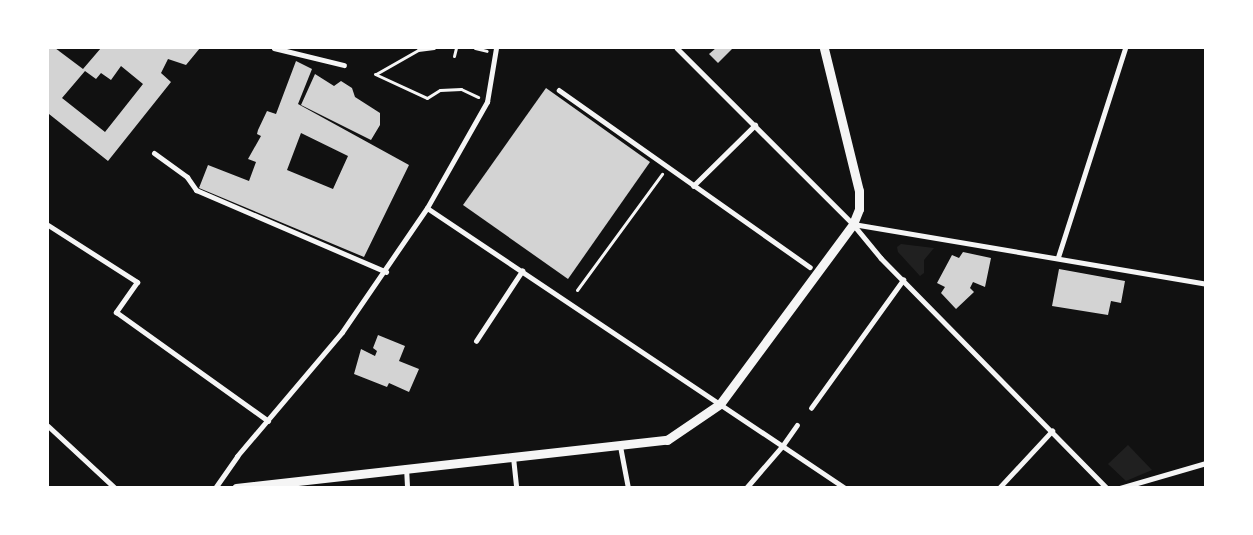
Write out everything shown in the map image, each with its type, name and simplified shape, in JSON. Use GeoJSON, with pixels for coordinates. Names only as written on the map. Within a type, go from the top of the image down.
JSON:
{"type":"FeatureCollection","features":[{"type":"Feature","properties":{"kind":"street"},"geometry":{"type":"LineString","coordinates":[[274,48],[344,65]]}},
{"type":"Feature","properties":{"kind":"street"},"geometry":{"type":"LineString","coordinates":[[215,488],[342,332],[386,272],[435,196],[487,102],[496,48]]}},
{"type":"Feature","properties":{"kind":"street"},"geometry":{"type":"LineString","coordinates":[[677,48],[853,224],[903,280],[1107,488]]}},
{"type":"Feature","properties":{"kind":"street"},"geometry":{"type":"LineString","coordinates":[[236,488],[406,466],[513,458],[667,440],[720,404],[853,224],[860,209],[859,191],[824,48]]}},
{"type":"Feature","properties":{"kind":"street"},"geometry":{"type":"LineString","coordinates":[[1058,257],[1125,48]]}},
{"type":"Feature","properties":{"kind":"street"},"geometry":{"type":"LineString","coordinates":[[559,90],[810,267]]}},
{"type":"Feature","properties":{"kind":"street"},"geometry":{"type":"LineString","coordinates":[[693,186],[755,125]]}},
{"type":"Feature","properties":{"kind":"street"},"geometry":{"type":"LineString","coordinates":[[154,153],[187,177],[196,190],[386,272]]}},
{"type":"Feature","properties":{"kind":"street"},"geometry":{"type":"LineString","coordinates":[[427,208],[845,488]]}},
{"type":"Feature","properties":{"kind":"street"},"geometry":{"type":"LineString","coordinates":[[853,224],[1058,257],[1206,284]]}},
{"type":"Feature","properties":{"kind":"street"},"geometry":{"type":"LineString","coordinates":[[48,225],[137,282],[116,312],[268,421]]}},
{"type":"Feature","properties":{"kind":"street"},"geometry":{"type":"LineString","coordinates":[[476,341],[522,271]]}},
{"type":"Feature","properties":{"kind":"street"},"geometry":{"type":"LineString","coordinates":[[810,408],[903,280]]}},
{"type":"Feature","properties":{"kind":"street"},"geometry":{"type":"LineString","coordinates":[[48,426],[115,488]]}},
{"type":"Feature","properties":{"kind":"street"},"geometry":{"type":"LineString","coordinates":[[746,488],[797,426]]}},
{"type":"Feature","properties":{"kind":"street"},"geometry":{"type":"LineString","coordinates":[[999,488],[1052,431]]}},
{"type":"Feature","properties":{"kind":"street"},"geometry":{"type":"LineString","coordinates":[[620,446],[628,488]]}},
{"type":"Feature","properties":{"kind":"street"},"geometry":{"type":"LineString","coordinates":[[513,458],[516,488]]}},
{"type":"Feature","properties":{"kind":"street"},"geometry":{"type":"LineString","coordinates":[[1120,488],[1206,463]]}},
{"type":"Feature","properties":{"kind":"street"},"geometry":{"type":"LineString","coordinates":[[406,466],[407,488]]}},
{"type":"Feature","properties":{"kind":"path"},"geometry":{"type":"LineString","coordinates":[[434,48],[418,50],[375,74],[428,98],[440,90],[461,89],[487,102]]}},
{"type":"Feature","properties":{"kind":"path"},"geometry":{"type":"LineString","coordinates":[[454,56],[456,48]]}},
{"type":"Feature","properties":{"kind":"path"},"geometry":{"type":"LineString","coordinates":[[577,290],[666,167]]}},
{"type":"Feature","properties":{"kind":"shaded area"},"geometry":{"type":"Polygon","coordinates":[[[901,244],[934,248],[924,260],[924,273],[920,276],[898,252],[897,247],[901,244]]]}},
{"type":"Feature","properties":{"kind":"shaded area"},"geometry":{"type":"Polygon","coordinates":[[[1128,445],[1152,470],[1126,481],[1108,464],[1128,445]]]}},
{"type":"Feature","properties":{"kind":"building"},"geometry":{"type":"Polygon","coordinates":[[[48,48],[55,48],[83,69],[101,48],[200,48],[186,65],[168,59],[161,73],[171,82],[108,161],[49,114],[48,116],[48,48]],[[121,66],[111,80],[101,73],[96,79],[85,71],[62,98],[105,132],[143,84],[121,66]]]}},
{"type":"Feature","properties":{"kind":"building"},"geometry":{"type":"Polygon","coordinates":[[[716,48],[733,48],[718,63],[709,54],[716,48]]]}},
{"type":"Feature","properties":{"kind":"building"},"geometry":{"type":"Polygon","coordinates":[[[296,61],[312,69],[298,104],[409,165],[364,257],[199,188],[208,165],[249,181],[256,162],[248,159],[261,136],[257,134],[258,130],[267,111],[276,114],[296,61]],[[301,133],[287,170],[333,189],[348,156],[301,133]]]}},
{"type":"Feature","properties":{"kind":"building"},"geometry":{"type":"Polygon","coordinates":[[[315,74],[334,86],[341,81],[352,88],[355,97],[380,113],[380,125],[371,140],[301,105],[315,74]]]}},
{"type":"Feature","properties":{"kind":"building"},"geometry":{"type":"Polygon","coordinates":[[[546,88],[650,162],[568,279],[463,205],[546,88]]]}},
{"type":"Feature","properties":{"kind":"building"},"geometry":{"type":"Polygon","coordinates":[[[963,252],[991,258],[985,287],[973,282],[970,288],[974,292],[956,309],[941,293],[945,287],[937,283],[952,255],[959,258],[963,252]]]}},
{"type":"Feature","properties":{"kind":"building"},"geometry":{"type":"Polygon","coordinates":[[[1059,269],[1125,281],[1121,303],[1111,301],[1108,315],[1052,306],[1059,269]]]}},
{"type":"Feature","properties":{"kind":"building"},"geometry":{"type":"Polygon","coordinates":[[[378,335],[405,346],[399,361],[419,369],[409,392],[389,383],[387,387],[354,374],[361,349],[375,356],[377,351],[373,348],[378,335]]]}}]}
